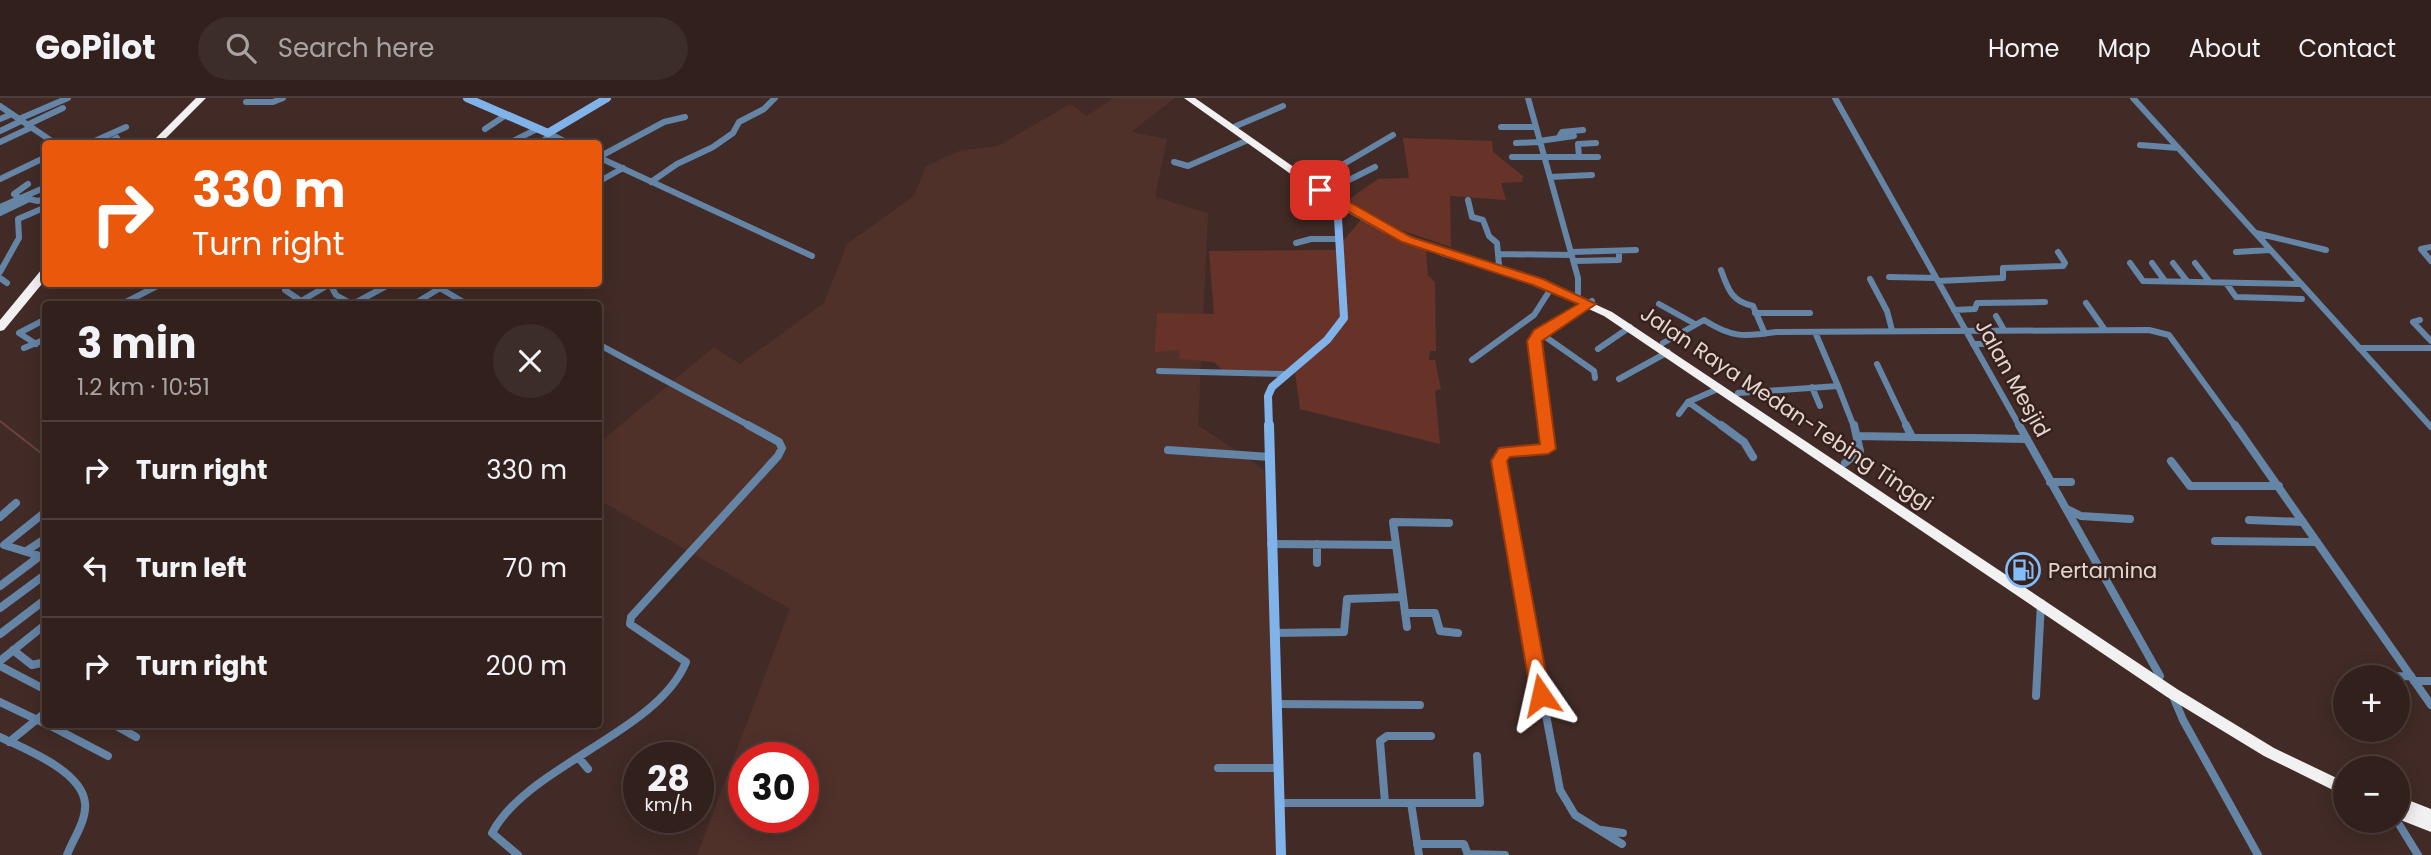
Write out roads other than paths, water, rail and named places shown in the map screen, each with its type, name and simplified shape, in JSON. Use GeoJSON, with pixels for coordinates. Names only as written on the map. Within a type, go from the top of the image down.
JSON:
{"type":"FeatureCollection","features":[{"type":"Feature","properties":{"kind":"highway"},"geometry":{"type":"LineString","coordinates":[[158,140],[201,98]]}},
{"type":"Feature","properties":{"kind":"highway"},"geometry":{"type":"LineString","coordinates":[[165,140],[208,98]]}},
{"type":"Feature","properties":{"kind":"highway","name":"Jalan Raya Medan-Tebing Tinggi"},"geometry":{"type":"LineString","coordinates":[[1189,98],[1336,202],[1407,239],[1591,302],[1738,393],[2172,693],[2256,745],[2333,783]]}},
{"type":"Feature","properties":{"kind":"highway","name":"Jalan Raya Medan-Tebing Tinggi"},"geometry":{"type":"LineString","coordinates":[[1197,98],[1315,181],[1404,233],[1498,259],[1578,293],[1665,347],[1721,388],[1814,447],[1845,463],[2233,725],[2333,775]]}},
{"type":"Feature","properties":{"kind":"highway"},"geometry":{"type":"LineString","coordinates":[[0,316],[42,266]]}},
{"type":"Feature","properties":{"kind":"highway"},"geometry":{"type":"LineString","coordinates":[[0,327],[42,276]]}},
{"type":"Feature","properties":{"kind":"highway"},"geometry":{"type":"LineString","coordinates":[[2410,808],[2431,816]]}},
{"type":"Feature","properties":{"kind":"highway"},"geometry":{"type":"LineString","coordinates":[[2410,817],[2431,825]]}},
{"type":"Feature","properties":{"kind":"street"},"geometry":{"type":"LineString","coordinates":[[0,142],[25,123],[68,98]]}},
{"type":"Feature","properties":{"kind":"street"},"geometry":{"type":"LineString","coordinates":[[246,102],[273,102],[283,98]]}},
{"type":"Feature","properties":{"kind":"street"},"geometry":{"type":"LineString","coordinates":[[467,98],[562,140]]}},
{"type":"Feature","properties":{"kind":"street"},"geometry":{"type":"LineString","coordinates":[[543,140],[607,98]]}},
{"type":"Feature","properties":{"kind":"street"},"geometry":{"type":"LineString","coordinates":[[651,182],[677,164],[721,142],[733,133],[739,122],[764,109],[775,98]]}},
{"type":"Feature","properties":{"kind":"street"},"geometry":{"type":"LineString","coordinates":[[1528,98],[1579,283],[1578,293]]}},
{"type":"Feature","properties":{"kind":"street","name":"Jalan Mesjid"},"geometry":{"type":"LineString","coordinates":[[1835,98],[2160,676]]}},
{"type":"Feature","properties":{"kind":"street"},"geometry":{"type":"LineString","coordinates":[[2133,98],[2431,427]]}},
{"type":"Feature","properties":{"kind":"street"},"geometry":{"type":"LineString","coordinates":[[1236,126],[1283,106]]}},
{"type":"Feature","properties":{"kind":"street"},"geometry":{"type":"LineString","coordinates":[[1,107],[51,140]]}},
{"type":"Feature","properties":{"kind":"street"},"geometry":{"type":"LineString","coordinates":[[0,131],[63,108]]}},
{"type":"Feature","properties":{"kind":"street"},"geometry":{"type":"LineString","coordinates":[[0,119],[12,114]]}},
{"type":"Feature","properties":{"kind":"street"},"geometry":{"type":"LineString","coordinates":[[485,129],[506,115]]}},
{"type":"Feature","properties":{"kind":"street"},"geometry":{"type":"LineString","coordinates":[[602,155],[664,122],[685,117]]}},
{"type":"Feature","properties":{"kind":"street"},"geometry":{"type":"LineString","coordinates":[[97,140],[126,127]]}},
{"type":"Feature","properties":{"kind":"street"},"geometry":{"type":"LineString","coordinates":[[1501,127],[1535,127]]}},
{"type":"Feature","properties":{"kind":"street"},"geometry":{"type":"LineString","coordinates":[[515,140],[537,129]]}},
{"type":"Feature","properties":{"kind":"street"},"geometry":{"type":"LineString","coordinates":[[1516,143],[1556,141],[1564,131],[1583,130]]}},
{"type":"Feature","properties":{"kind":"street"},"geometry":{"type":"LineString","coordinates":[[1315,181],[1393,135]]}},
{"type":"Feature","properties":{"kind":"street"},"geometry":{"type":"LineString","coordinates":[[1559,137],[1574,136]]}},
{"type":"Feature","properties":{"kind":"street"},"geometry":{"type":"LineString","coordinates":[[113,140],[117,138]]}},
{"type":"Feature","properties":{"kind":"street"},"geometry":{"type":"LineString","coordinates":[[1174,162],[1188,166],[1248,139]]}},
{"type":"Feature","properties":{"kind":"street"},"geometry":{"type":"LineString","coordinates":[[1579,157],[1577,144],[1596,143]]}},
{"type":"Feature","properties":{"kind":"street"},"geometry":{"type":"LineString","coordinates":[[2140,145],[2178,148]]}},
{"type":"Feature","properties":{"kind":"street"},"geometry":{"type":"LineString","coordinates":[[1513,157],[1598,156]]}},
{"type":"Feature","properties":{"kind":"street"},"geometry":{"type":"LineString","coordinates":[[602,158],[812,256]]}},
{"type":"Feature","properties":{"kind":"street"},"geometry":{"type":"LineString","coordinates":[[0,179],[42,159]]}},
{"type":"Feature","properties":{"kind":"street"},"geometry":{"type":"LineString","coordinates":[[1329,190],[1353,174],[1375,167]]}},
{"type":"Feature","properties":{"kind":"street"},"geometry":{"type":"LineString","coordinates":[[602,180],[622,168]]}},
{"type":"Feature","properties":{"kind":"street"},"geometry":{"type":"LineString","coordinates":[[11,174],[19,178]]}},
{"type":"Feature","properties":{"kind":"street"},"geometry":{"type":"LineString","coordinates":[[1550,177],[1592,175]]}},
{"type":"Feature","properties":{"kind":"street"},"geometry":{"type":"LineString","coordinates":[[22,199],[15,192],[28,184]]}},
{"type":"Feature","properties":{"kind":"street"},"geometry":{"type":"LineString","coordinates":[[0,213],[42,189]]}},
{"type":"Feature","properties":{"kind":"street"},"geometry":{"type":"LineString","coordinates":[[0,207],[22,199],[42,198]]}},
{"type":"Feature","properties":{"kind":"street"},"geometry":{"type":"LineString","coordinates":[[1468,200],[1472,217],[1483,220],[1489,236],[1497,243],[1498,259],[1572,256],[1619,260],[1620,254]]}},
{"type":"Feature","properties":{"kind":"street"},"geometry":{"type":"LineString","coordinates":[[1281,855],[1270,544],[1268,392],[1284,374],[1321,348],[1344,318],[1336,202]]}},
{"type":"Feature","properties":{"kind":"street"},"geometry":{"type":"LineString","coordinates":[[0,272],[19,238],[18,219],[42,208]]}},
{"type":"Feature","properties":{"kind":"street"},"geometry":{"type":"LineString","coordinates":[[2255,233],[2326,250]]}},
{"type":"Feature","properties":{"kind":"street"},"geometry":{"type":"LineString","coordinates":[[1296,243],[1311,239],[1338,239]]}},
{"type":"Feature","properties":{"kind":"street"},"geometry":{"type":"LineString","coordinates":[[2431,247],[2421,249],[2431,261]]}},
{"type":"Feature","properties":{"kind":"street"},"geometry":{"type":"LineString","coordinates":[[1620,254],[1636,250]]}},
{"type":"Feature","properties":{"kind":"street"},"geometry":{"type":"LineString","coordinates":[[2236,252],[2270,250]]}},
{"type":"Feature","properties":{"kind":"street"},"geometry":{"type":"LineString","coordinates":[[1889,277],[2003,278],[2003,268],[2063,266],[2065,263],[2058,252]]}},
{"type":"Feature","properties":{"kind":"street"},"geometry":{"type":"LineString","coordinates":[[1620,254],[1631,258]]}},
{"type":"Feature","properties":{"kind":"street"},"geometry":{"type":"LineString","coordinates":[[2195,262],[2209,281]]}},
{"type":"Feature","properties":{"kind":"street"},"geometry":{"type":"LineString","coordinates":[[2130,263],[2143,281],[2300,284]]}},
{"type":"Feature","properties":{"kind":"street"},"geometry":{"type":"LineString","coordinates":[[2152,263],[2165,281]]}},
{"type":"Feature","properties":{"kind":"street"},"geometry":{"type":"LineString","coordinates":[[2173,263],[2186,281]]}},
{"type":"Feature","properties":{"kind":"street"},"geometry":{"type":"LineString","coordinates":[[1721,271],[1736,303],[1752,306],[1765,334]]}},
{"type":"Feature","properties":{"kind":"street"},"geometry":{"type":"LineString","coordinates":[[0,278],[7,283]]}},
{"type":"Feature","properties":{"kind":"street"},"geometry":{"type":"LineString","coordinates":[[1870,279],[1887,312],[1892,330]]}},
{"type":"Feature","properties":{"kind":"street"},"geometry":{"type":"LineString","coordinates":[[2226,283],[2236,297],[2302,299]]}},
{"type":"Feature","properties":{"kind":"street"},"geometry":{"type":"LineString","coordinates":[[128,301],[155,287]]}},
{"type":"Feature","properties":{"kind":"street"},"geometry":{"type":"LineString","coordinates":[[287,287],[286,292],[297,301]]}},
{"type":"Feature","properties":{"kind":"street"},"geometry":{"type":"LineString","coordinates":[[302,301],[325,287]]}},
{"type":"Feature","properties":{"kind":"street"},"geometry":{"type":"LineString","coordinates":[[332,287],[336,295],[347,301]]}},
{"type":"Feature","properties":{"kind":"street"},"geometry":{"type":"LineString","coordinates":[[358,301],[384,287]]}},
{"type":"Feature","properties":{"kind":"street"},"geometry":{"type":"LineString","coordinates":[[1472,360],[1534,316],[1552,287]]}},
{"type":"Feature","properties":{"kind":"street"},"geometry":{"type":"LineString","coordinates":[[419,301],[440,288],[462,301]]}},
{"type":"Feature","properties":{"kind":"street"},"geometry":{"type":"LineString","coordinates":[[1591,302],[1539,333],[1534,345],[1549,446],[1542,451],[1505,452],[1499,461],[1560,790],[1575,815],[1622,844]]}},
{"type":"Feature","properties":{"kind":"street"},"geometry":{"type":"LineString","coordinates":[[1954,310],[1974,309],[1977,303],[2045,302]]}},
{"type":"Feature","properties":{"kind":"street"},"geometry":{"type":"LineString","coordinates":[[2086,303],[2105,330]]}},
{"type":"Feature","properties":{"kind":"street"},"geometry":{"type":"LineString","coordinates":[[1659,304],[1695,324]]}},
{"type":"Feature","properties":{"kind":"street"},"geometry":{"type":"LineString","coordinates":[[1755,313],[1810,313]]}},
{"type":"Feature","properties":{"kind":"street"},"geometry":{"type":"LineString","coordinates":[[1996,316],[2004,330]]}},
{"type":"Feature","properties":{"kind":"street"},"geometry":{"type":"LineString","coordinates":[[36,344],[19,333],[42,317]]}},
{"type":"Feature","properties":{"kind":"street"},"geometry":{"type":"LineString","coordinates":[[2420,320],[2413,321],[2431,341]]}},
{"type":"Feature","properties":{"kind":"street"},"geometry":{"type":"LineString","coordinates":[[1619,379],[1695,324],[1706,321],[1724,333],[1743,337],[1892,330],[2149,330],[2169,335],[2430,701]]}},
{"type":"Feature","properties":{"kind":"street"},"geometry":{"type":"LineString","coordinates":[[1598,349],[1630,327]]}},
{"type":"Feature","properties":{"kind":"street"},"geometry":{"type":"LineString","coordinates":[[1815,332],[1850,410],[1857,436],[1860,451],[1845,463]]}},
{"type":"Feature","properties":{"kind":"street"},"geometry":{"type":"LineString","coordinates":[[1539,333],[1594,371],[1595,378]]}},
{"type":"Feature","properties":{"kind":"street"},"geometry":{"type":"LineString","coordinates":[[24,348],[42,342]]}},
{"type":"Feature","properties":{"kind":"street"},"geometry":{"type":"LineString","coordinates":[[1973,344],[1998,344]]}},
{"type":"Feature","properties":{"kind":"street"},"geometry":{"type":"LineString","coordinates":[[518,855],[492,833],[495,821],[637,717],[683,674],[686,662],[630,624],[631,617],[778,456],[782,448],[779,442],[602,346]]}},
{"type":"Feature","properties":{"kind":"street"},"geometry":{"type":"LineString","coordinates":[[2359,348],[2431,348]]}},
{"type":"Feature","properties":{"kind":"street"},"geometry":{"type":"LineString","coordinates":[[1877,364],[1912,437]]}},
{"type":"Feature","properties":{"kind":"street"},"geometry":{"type":"LineString","coordinates":[[1159,371],[1284,374]]}},
{"type":"Feature","properties":{"kind":"street"},"geometry":{"type":"LineString","coordinates":[[1738,393],[1838,386]]}},
{"type":"Feature","properties":{"kind":"street"},"geometry":{"type":"LineString","coordinates":[[1812,387],[1820,406]]}},
{"type":"Feature","properties":{"kind":"street"},"geometry":{"type":"LineString","coordinates":[[1679,414],[1688,402],[1721,388]]}},
{"type":"Feature","properties":{"kind":"street"},"geometry":{"type":"LineString","coordinates":[[1688,402],[1744,442],[1753,457]]}},
{"type":"Feature","properties":{"kind":"street"},"geometry":{"type":"LineString","coordinates":[[1857,436],[2027,439]]}},
{"type":"Feature","properties":{"kind":"street"},"geometry":{"type":"LineString","coordinates":[[1168,450],[1270,457]]}},
{"type":"Feature","properties":{"kind":"street"},"geometry":{"type":"LineString","coordinates":[[2171,461],[2190,486],[2279,486]]}},
{"type":"Feature","properties":{"kind":"street"},"geometry":{"type":"LineString","coordinates":[[2050,482],[2071,482]]}},
{"type":"Feature","properties":{"kind":"street"},"geometry":{"type":"LineString","coordinates":[[0,517],[16,503]]}},
{"type":"Feature","properties":{"kind":"street"},"geometry":{"type":"LineString","coordinates":[[2068,510],[2081,516],[2130,519]]}},
{"type":"Feature","properties":{"kind":"street"},"geometry":{"type":"LineString","coordinates":[[2,545],[42,515]]}},
{"type":"Feature","properties":{"kind":"street"},"geometry":{"type":"LineString","coordinates":[[2249,520],[2303,522]]}},
{"type":"Feature","properties":{"kind":"street"},"geometry":{"type":"LineString","coordinates":[[1408,627],[1393,522],[1449,523]]}},
{"type":"Feature","properties":{"kind":"street"},"geometry":{"type":"LineString","coordinates":[[28,550],[42,541]]}},
{"type":"Feature","properties":{"kind":"street"},"geometry":{"type":"LineString","coordinates":[[2215,541],[2317,542]]}},
{"type":"Feature","properties":{"kind":"street"},"geometry":{"type":"LineString","coordinates":[[1270,544],[1396,545]]}},
{"type":"Feature","properties":{"kind":"street"},"geometry":{"type":"LineString","coordinates":[[1317,544],[1317,563]]}},
{"type":"Feature","properties":{"kind":"street"},"geometry":{"type":"LineString","coordinates":[[2,545],[28,550],[42,557]]}},
{"type":"Feature","properties":{"kind":"street"},"geometry":{"type":"LineString","coordinates":[[0,586],[42,559]]}},
{"type":"Feature","properties":{"kind":"street"},"geometry":{"type":"LineString","coordinates":[[0,608],[42,577]]}},
{"type":"Feature","properties":{"kind":"street"},"geometry":{"type":"LineString","coordinates":[[1274,633],[1343,632],[1347,598],[1403,597]]}},
{"type":"Feature","properties":{"kind":"street"},"geometry":{"type":"LineString","coordinates":[[0,634],[42,603]]}},
{"type":"Feature","properties":{"kind":"street"},"geometry":{"type":"LineString","coordinates":[[2036,696],[2040,604]]}},
{"type":"Feature","properties":{"kind":"street"},"geometry":{"type":"LineString","coordinates":[[1405,612],[1435,613],[1440,631],[1458,633]]}},
{"type":"Feature","properties":{"kind":"street"},"geometry":{"type":"LineString","coordinates":[[0,661],[42,627]]}},
{"type":"Feature","properties":{"kind":"street"},"geometry":{"type":"LineString","coordinates":[[13,650],[32,665],[42,663]]}},
{"type":"Feature","properties":{"kind":"street"},"geometry":{"type":"LineString","coordinates":[[0,666],[42,688]]}},
{"type":"Feature","properties":{"kind":"street"},"geometry":{"type":"LineString","coordinates":[[2410,679],[2431,681]]}},
{"type":"Feature","properties":{"kind":"street"},"geometry":{"type":"LineString","coordinates":[[2172,693],[2183,720],[2258,855]]}},
{"type":"Feature","properties":{"kind":"street"},"geometry":{"type":"LineString","coordinates":[[0,702],[42,722]]}},
{"type":"Feature","properties":{"kind":"street"},"geometry":{"type":"LineString","coordinates":[[1276,704],[1420,705]]}},
{"type":"Feature","properties":{"kind":"street"},"geometry":{"type":"LineString","coordinates":[[5,739],[42,715]]}},
{"type":"Feature","properties":{"kind":"street"},"geometry":{"type":"LineString","coordinates":[[54,728],[108,756]]}},
{"type":"Feature","properties":{"kind":"street"},"geometry":{"type":"LineString","coordinates":[[120,728],[136,737]]}},
{"type":"Feature","properties":{"kind":"street"},"geometry":{"type":"LineString","coordinates":[[1385,803],[1380,741],[1387,736],[1431,736]]}},
{"type":"Feature","properties":{"kind":"street"},"geometry":{"type":"LineString","coordinates":[[5,739],[59,767],[85,799],[67,855]]}},
{"type":"Feature","properties":{"kind":"street"},"geometry":{"type":"LineString","coordinates":[[1280,803],[1480,803],[1477,756]]}},
{"type":"Feature","properties":{"kind":"street"},"geometry":{"type":"LineString","coordinates":[[579,758],[588,769]]}},
{"type":"Feature","properties":{"kind":"street"},"geometry":{"type":"LineString","coordinates":[[1218,768],[1279,768]]}},
{"type":"Feature","properties":{"kind":"street"},"geometry":{"type":"LineString","coordinates":[[1411,803],[1419,855]]}},
{"type":"Feature","properties":{"kind":"street"},"geometry":{"type":"LineString","coordinates":[[1598,830],[1623,833]]}},
{"type":"Feature","properties":{"kind":"street"},"geometry":{"type":"LineString","coordinates":[[2404,833],[2418,855]]}},
{"type":"Feature","properties":{"kind":"street"},"geometry":{"type":"LineString","coordinates":[[1418,844],[1461,843],[1468,855],[1505,855]]}},
{"type":"Feature","properties":{"kind":"waterway"},"geometry":{"type":"LineString","coordinates":[[0,421],[42,454]]}},
{"type":"Feature","properties":{"kind":"place","name":"Pertamina"},"geometry":{"type":"Point","coordinates":[2023,570]}}]}
